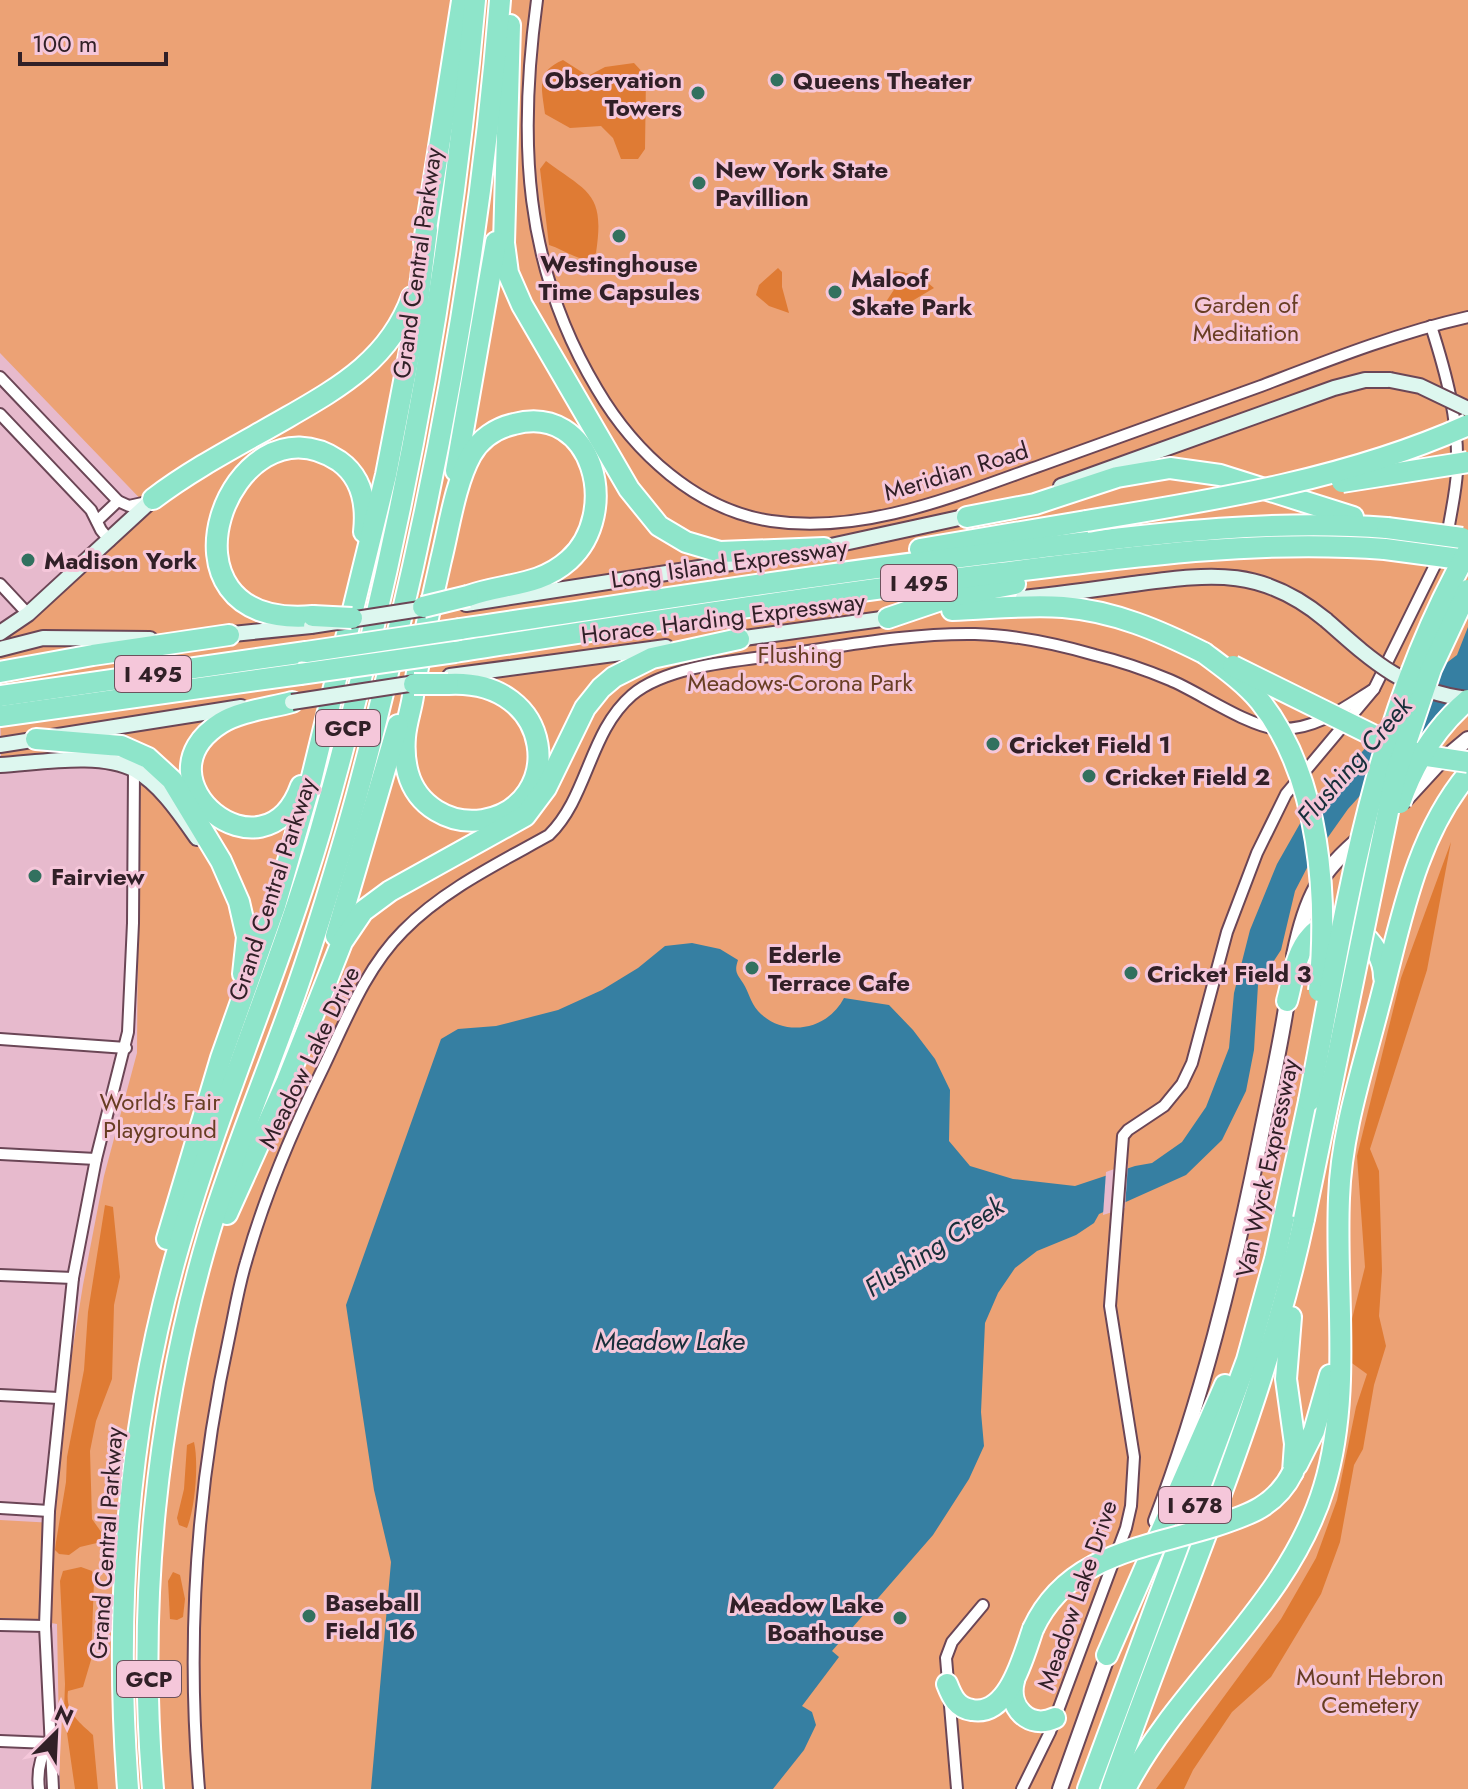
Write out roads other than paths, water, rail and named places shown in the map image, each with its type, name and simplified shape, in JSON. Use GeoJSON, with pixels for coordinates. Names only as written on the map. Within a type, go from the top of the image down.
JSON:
{"type":"FeatureCollection","features":[{"type":"Feature","properties":{"kind":"highway"},"geometry":{"type":"LineString","coordinates":[[221,1058],[275,906],[311,781],[361,583],[416,319],[462,0]]}},
{"type":"Feature","properties":{"kind":"highway","name":"Grand Central Parkway"},"geometry":{"type":"LineString","coordinates":[[128,1789],[123,1699],[124,1581],[131,1485],[147,1378],[180,1240],[305,881],[366,656],[411,460],[435,329],[459,163],[475,0]]}},
{"type":"Feature","properties":{"kind":"highway","name":"Grand Central Parkway"},"geometry":{"type":"LineString","coordinates":[[153,1789],[149,1652],[154,1523],[168,1409],[196,1280],[221,1195],[323,911],[359,791],[389,669],[430,494],[463,320],[484,162],[500,0]]}},
{"type":"Feature","properties":{"kind":"highway"},"geometry":{"type":"LineString","coordinates":[[510,0],[504,243],[511,284],[645,512],[675,537],[709,549],[732,553],[824,548]]}},
{"type":"Feature","properties":{"kind":"highway"},"geometry":{"type":"LineString","coordinates":[[451,519],[454,478],[491,278],[504,174]]}},
{"type":"Feature","properties":{"kind":"highway"},"geometry":{"type":"LineString","coordinates":[[153,499],[185,476],[341,386],[372,361],[392,337],[409,307],[427,230]]}},
{"type":"Feature","properties":{"kind":"highway"},"geometry":{"type":"LineString","coordinates":[[323,985],[418,660],[451,519],[471,456],[489,435],[507,426],[535,422],[564,432],[580,444],[594,469],[597,491],[588,535],[575,554],[557,570],[538,580],[467,600],[423,607]]}},
{"type":"Feature","properties":{"kind":"highway"},"geometry":{"type":"LineString","coordinates":[[1139,512],[1332,473],[1401,452],[1468,425]]}},
{"type":"Feature","properties":{"kind":"highway"},"geometry":{"type":"LineString","coordinates":[[295,449],[325,454],[343,464],[355,478],[363,496],[364,531],[352,580],[350,622],[312,621],[279,614],[248,603],[227,584],[215,549],[221,512],[235,486],[266,457],[295,449]]}},
{"type":"Feature","properties":{"kind":"highway"},"geometry":{"type":"LineString","coordinates":[[697,594],[771,572],[1468,462]]}},
{"type":"Feature","properties":{"kind":"highway"},"geometry":{"type":"LineString","coordinates":[[967,517],[1035,504],[1130,474],[1156,469],[1182,469],[1220,475],[1386,538]]}},
{"type":"Feature","properties":{"kind":"highway","name":"Long Island Expressway"},"geometry":{"type":"LineString","coordinates":[[0,696],[909,563],[1189,531],[1285,524],[1386,538],[1468,560]]}},
{"type":"Feature","properties":{"kind":"highway","name":"Long Island Expressway"},"geometry":{"type":"LineString","coordinates":[[0,716],[940,580],[1183,553],[1386,538],[1468,539]]}},
{"type":"Feature","properties":{"kind":"highway","name":"Van Wyck Expressway"},"geometry":{"type":"LineString","coordinates":[[1111,1789],[1250,1417],[1281,1314],[1309,1101],[1365,825],[1385,743],[1413,662],[1468,551]]}},
{"type":"Feature","properties":{"kind":"highway"},"geometry":{"type":"LineString","coordinates":[[888,618],[969,592],[1104,572],[1183,553]]}},
{"type":"Feature","properties":{"kind":"highway","name":"Van Wyck Expressway"},"geometry":{"type":"LineString","coordinates":[[1088,1789],[1235,1397],[1294,1218],[1390,796],[1431,669],[1468,590]]}},
{"type":"Feature","properties":{"kind":"highway"},"geometry":{"type":"LineString","coordinates":[[952,610],[1034,606],[1081,609],[1141,624],[1399,748],[1468,762]]}},
{"type":"Feature","properties":{"kind":"highway"},"geometry":{"type":"LineString","coordinates":[[0,672],[229,635]]}},
{"type":"Feature","properties":{"kind":"highway"},"geometry":{"type":"LineString","coordinates":[[196,1280],[276,1107],[346,934],[369,905],[512,825],[531,810],[550,781],[585,708],[608,682],[644,661],[739,639]]}},
{"type":"Feature","properties":{"kind":"highway"},"geometry":{"type":"LineString","coordinates":[[1204,653],[1242,682],[1268,712],[1291,758],[1312,821],[1321,871],[1324,923],[1309,1101]]}},
{"type":"Feature","properties":{"kind":"highway"},"geometry":{"type":"LineString","coordinates":[[414,684],[449,680],[469,684],[497,691],[519,706],[534,729],[538,756],[529,788],[514,806],[492,818],[466,821],[442,814],[427,805],[411,783],[405,743],[418,660]]}},
{"type":"Feature","properties":{"kind":"highway"},"geometry":{"type":"LineString","coordinates":[[1371,886],[1414,768],[1440,728],[1468,699]]}},
{"type":"Feature","properties":{"kind":"highway"},"geometry":{"type":"LineString","coordinates":[[292,702],[231,718],[210,731],[199,746],[193,763],[195,790],[205,807],[221,820],[239,827],[256,826],[272,821],[286,811],[300,790],[327,710]]}},
{"type":"Feature","properties":{"kind":"highway"},"geometry":{"type":"LineString","coordinates":[[36,739],[121,746],[139,753],[158,766],[184,798],[221,861],[246,926],[246,956],[221,1058],[161,1260],[147,1378]]}},
{"type":"Feature","properties":{"kind":"highway"},"geometry":{"type":"LineString","coordinates":[[1125,1789],[1162,1728],[1283,1575],[1312,1519],[1328,1471],[1339,1399],[1339,1201],[1347,1129],[1422,851],[1444,807],[1468,774]]}},
{"type":"Feature","properties":{"kind":"highway"},"geometry":{"type":"LineString","coordinates":[[1287,1001],[1298,957],[1305,943],[1322,928],[1346,926],[1370,939],[1383,962],[1384,979],[1378,1012]]}},
{"type":"Feature","properties":{"kind":"highway"},"geometry":{"type":"LineString","coordinates":[[1293,1472],[1295,1444],[1286,1365],[1294,1218]]}},
{"type":"Feature","properties":{"kind":"highway"},"geometry":{"type":"LineString","coordinates":[[1107,1655],[1216,1409],[1294,1218]]}},
{"type":"Feature","properties":{"kind":"highway"},"geometry":{"type":"LineString","coordinates":[[947,1684],[961,1707],[982,1711],[995,1704],[1014,1681],[1033,1629],[1048,1603],[1077,1574],[1104,1561],[1252,1514],[1274,1500],[1314,1431],[1326,1395],[1338,1316]]}},
{"type":"Feature","properties":{"kind":"highway"},"geometry":{"type":"LineString","coordinates":[[1014,1681],[1013,1701],[1021,1713],[1037,1722],[1055,1718]]}},
{"type":"Feature","properties":{"kind":"main road","name":"Horace Harding Expressway"},"geometry":{"type":"LineString","coordinates":[[467,600],[824,548],[967,517],[1334,388],[1365,380],[1390,380],[1420,386],[1468,409]]}},
{"type":"Feature","properties":{"kind":"main road"},"geometry":{"type":"LineString","coordinates":[[0,633],[28,614],[153,499]]}},
{"type":"Feature","properties":{"kind":"main road","name":"Horace Harding Expressway"},"geometry":{"type":"LineString","coordinates":[[449,680],[998,602],[1187,577],[1226,576],[1277,589],[1303,602],[1393,675],[1430,691],[1468,699]]}},
{"type":"Feature","properties":{"kind":"main road"},"geometry":{"type":"LineString","coordinates":[[350,622],[423,607]]}},
{"type":"Feature","properties":{"kind":"main road"},"geometry":{"type":"LineString","coordinates":[[0,649],[31,640],[58,637],[142,639],[229,635],[312,621]]}},
{"type":"Feature","properties":{"kind":"main road"},"geometry":{"type":"LineString","coordinates":[[0,745],[414,684]]}},
{"type":"Feature","properties":{"kind":"main road"},"geometry":{"type":"LineString","coordinates":[[0,765],[107,761],[134,770],[152,783],[179,814],[239,902]]}},
{"type":"Feature","properties":{"kind":"street","name":"Meridian Road"},"geometry":{"type":"LineString","coordinates":[[537,0],[528,79],[527,160],[535,232],[559,313],[591,380],[630,434],[682,484],[732,511],[772,521],[808,523],[869,518],[913,509],[1377,343],[1468,317]]}},
{"type":"Feature","properties":{"kind":"street"},"geometry":{"type":"LineString","coordinates":[[1288,728],[1306,770],[1374,689],[1447,540],[1457,472],[1455,423],[1449,383],[1431,326]]}},
{"type":"Feature","properties":{"kind":"street"},"geometry":{"type":"LineString","coordinates":[[0,377],[118,501],[136,506],[153,499]]}},
{"type":"Feature","properties":{"kind":"street"},"geometry":{"type":"LineString","coordinates":[[0,414],[91,510],[110,541]]}},
{"type":"Feature","properties":{"kind":"street"},"geometry":{"type":"LineString","coordinates":[[97,521],[118,501]]}},
{"type":"Feature","properties":{"kind":"street"},"geometry":{"type":"LineString","coordinates":[[0,584],[28,614]]}},
{"type":"Feature","properties":{"kind":"street","name":"Meadow Lake Drive"},"geometry":{"type":"LineString","coordinates":[[199,1789],[194,1709],[194,1610],[200,1517],[216,1399],[245,1263],[282,1157],[353,1005],[383,956],[401,933],[432,904],[556,828],[568,810],[610,721],[633,694],[652,682],[672,675],[718,665],[905,637],[980,634],[1094,654],[1169,679],[1259,724],[1276,728],[1323,720],[1374,689]]}},
{"type":"Feature","properties":{"kind":"street"},"geometry":{"type":"LineString","coordinates":[[1060,1789],[1177,1462],[1203,1379],[1236,1252],[1301,924],[1308,902],[1319,881],[1347,849],[1404,801],[1438,764],[1468,739]]}},
{"type":"Feature","properties":{"kind":"street"},"geometry":{"type":"LineString","coordinates":[[53,1789],[45,1626],[49,1511],[73,1278],[96,1159],[126,1048],[133,923],[134,770]]}},
{"type":"Feature","properties":{"kind":"street","name":"Meadow Lake Drive"},"geometry":{"type":"LineString","coordinates":[[1022,1789],[1033,1772],[1055,1718],[1126,1528],[1131,1506],[1134,1477],[1132,1431],[1117,1361],[1110,1306],[1123,1136],[1164,1106],[1182,1084],[1192,1063],[1227,932],[1257,853],[1286,794],[1306,770]]}},
{"type":"Feature","properties":{"kind":"street"},"geometry":{"type":"LineString","coordinates":[[0,1039],[126,1048]]}},
{"type":"Feature","properties":{"kind":"street"},"geometry":{"type":"LineString","coordinates":[[0,1154],[96,1159]]}},
{"type":"Feature","properties":{"kind":"street"},"geometry":{"type":"LineString","coordinates":[[0,1275],[73,1278]]}},
{"type":"Feature","properties":{"kind":"street"},"geometry":{"type":"LineString","coordinates":[[0,1395],[59,1398]]}},
{"type":"Feature","properties":{"kind":"street"},"geometry":{"type":"LineString","coordinates":[[0,1508],[49,1511]]}},
{"type":"Feature","properties":{"kind":"street"},"geometry":{"type":"LineString","coordinates":[[957,1789],[945,1663],[949,1647],[983,1605]]}},
{"type":"Feature","properties":{"kind":"street"},"geometry":{"type":"LineString","coordinates":[[0,1625],[45,1626]]}},
{"type":"Feature","properties":{"kind":"street"},"geometry":{"type":"LineString","coordinates":[[0,1741],[49,1743]]}},
{"type":"Feature","properties":{"kind":"street"},"geometry":{"type":"LineString","coordinates":[[39,1789],[43,1753],[49,1743]]}},
{"type":"Feature","properties":{"kind":"street"},"geometry":{"type":"LineString","coordinates":[[1053,1789],[1074,1745]]}},
{"type":"Feature","properties":{"kind":"water","name":"Meadow Lake"},"geometry":{"type":"Polygon","coordinates":[[[1468,627],[1468,693],[1394,758],[1348,809],[1309,864],[1295,891],[1281,950],[1258,985],[1254,1050],[1246,1091],[1222,1140],[1186,1175],[1099,1214],[1094,1223],[1076,1235],[1037,1251],[1015,1268],[998,1293],[985,1323],[981,1412],[984,1446],[969,1479],[933,1535],[832,1651],[839,1657],[802,1706],[812,1712],[816,1725],[804,1750],[773,1789],[371,1789],[391,1562],[374,1490],[346,1305],[441,1039],[458,1029],[496,1026],[558,1010],[602,990],[638,968],[665,946],[692,943],[720,949],[738,960],[737,973],[755,1008],[768,1020],[780,1025],[804,1027],[816,1024],[827,1018],[844,998],[889,1005],[935,1059],[950,1090],[949,1141],[970,1166],[1013,1179],[1075,1186],[1152,1163],[1182,1142],[1206,1107],[1229,1048],[1234,993],[1250,930],[1277,864],[1302,820],[1428,677],[1457,655],[1468,627]]]}},
{"type":"Feature","properties":{"kind":"place","name":"Queens Theater"},"geometry":{"type":"Point","coordinates":[777,80]}},
{"type":"Feature","properties":{"kind":"place","name":"Observation Towers"},"geometry":{"type":"Point","coordinates":[698,93]}},
{"type":"Feature","properties":{"kind":"place","name":"New York State Pavillion"},"geometry":{"type":"Point","coordinates":[699,183]}},
{"type":"Feature","properties":{"kind":"place","name":"Westinghouse Time Capsules"},"geometry":{"type":"Point","coordinates":[619,236]}},
{"type":"Feature","properties":{"kind":"place","name":"Maloof Skate Park"},"geometry":{"type":"Point","coordinates":[835,292]}},
{"type":"Feature","properties":{"kind":"place","name":"Madison York"},"geometry":{"type":"Point","coordinates":[28,560]}},
{"type":"Feature","properties":{"kind":"place","name":"Cricket Field 1"},"geometry":{"type":"Point","coordinates":[993,744]}},
{"type":"Feature","properties":{"kind":"place","name":"Cricket Field 2"},"geometry":{"type":"Point","coordinates":[1089,776]}},
{"type":"Feature","properties":{"kind":"place","name":"Fairview"},"geometry":{"type":"Point","coordinates":[35,876]}},
{"type":"Feature","properties":{"kind":"place","name":"Ederle Terrace Cafe"},"geometry":{"type":"Point","coordinates":[752,968]}},
{"type":"Feature","properties":{"kind":"place","name":"Cricket Field 3"},"geometry":{"type":"Point","coordinates":[1131,973]}},
{"type":"Feature","properties":{"kind":"place","name":"Baseball Field 16"},"geometry":{"type":"Point","coordinates":[309,1616]}},
{"type":"Feature","properties":{"kind":"place","name":"Meadow Lake Boathouse"},"geometry":{"type":"Point","coordinates":[900,1618]}},
{"type":"Feature","properties":{"kind":"park label","name":"Garden of Meditation"},"geometry":{"type":"Point","coordinates":[1246,318]}},
{"type":"Feature","properties":{"kind":"park label","name":"Flushing Meadows-Corona Park"},"geometry":{"type":"Point","coordinates":[800,668]}},
{"type":"Feature","properties":{"kind":"park label","name":"World's Fair Playground"},"geometry":{"type":"Point","coordinates":[160,1115]}},
{"type":"Feature","properties":{"kind":"park label","name":"Mount Hebron Cemetery"},"geometry":{"type":"Point","coordinates":[1370,1690]}},
{"type":"Feature","properties":{"kind":"water label","name":"Flushing Creek"},"geometry":{"type":"Point","coordinates":[1354,761]}},
{"type":"Feature","properties":{"kind":"water label","name":"Flushing Creek"},"geometry":{"type":"Point","coordinates":[934,1247]}}]}
